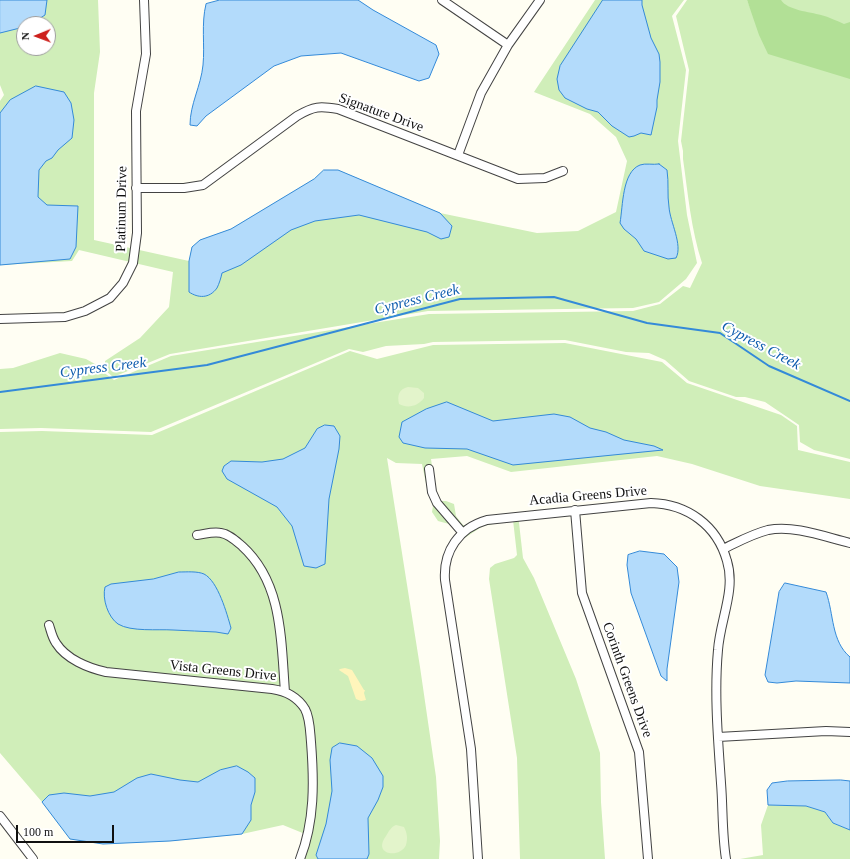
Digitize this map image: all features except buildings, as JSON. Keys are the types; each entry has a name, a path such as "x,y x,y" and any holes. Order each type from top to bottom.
{"street":[{"name":"Platinum Drive","path":"0,319 65,318 85,311 110,298 123,283 133,263 137,233 136,112 146,54 144,0"},
{"path":"442,0 508,45"},
{"path":"458,155 482,93 508,45 540,0"},
{"name":"Signature Drive","path":"136,188 184,188 203,185 297,116 311,108 322,106 338,109 518,179 545,178 563,171"},
{"path":"428,469 432,492 438,503 462,532"},
{"name":"Acadia Greens Drive","path":"478,859 471,749 444,573 449,551 462,532 486,520 641,503 662,503 670,505 684,510 701,520 714,533 723,549 727,561 730,581 718,650 717,693 718,736 726,859"},
{"name":"Corinth Greens Drive","path":"575,510 582,593 639,752 648,859"},
{"path":"723,549 761,532 781,529 797,530 850,543"},
{"path":"197,535 216,532 226,534 246,549 257,562 266,577 274,597 279,620 285,692"},
{"name":"Vista Greens Drive","path":"49,625 54,639 60,648 75,660 91,668 106,672 272,689 285,692 295,698 304,707 309,723 314,793 310,822 300,859"},
{"path":"718,736 826,731 850,732"},
{"path":"0,816 34,859"}],"green space":[{"path":"0,0 98,0 100,52 94,93 94,240 189,261 192,247 200,240 231,229 314,179 324,170 338,170 440,213 537,233 578,231 616,212 627,161 616,137 590,114 534,92 595,0 684,0 672,16 686,70 678,141 687,215 697,263 686,279 659,302 633,308 428,311 170,354 113,377 105,370 105,361 140,338 169,307 173,272 79,250 72,261 0,265 0,101 4,95 0,85"},
{"path":"687,0 747,0 751,10 751,0 850,0 850,459 814,450 800,442 799,425 765,402 745,397 736,397 689,381 665,360 649,353 626,352 565,340 433,342 424,344 386,346 363,352 349,349 151,432 41,428 0,429 0,369 13,368 60,353 86,359 102,368 103,372 114,380 171,356 429,314 633,311 660,304 683,286 690,288 702,263 692,224 681,141 689,70 676,16"},
{"path":"747,0 781,0 788,6 799,10 824,16 844,24 850,22 850,79 768,54 759,35"},
{"path":"565,343 662,362 687,383 781,415 797,426 798,450 850,462 850,499 760,486 692,464 657,456 511,472 467,456 431,459 435,488 439,501 446,501 454,504 456,516 463,525 467,525 484,516 518,514 523,558 534,578 576,679 600,753 601,802 605,859 520,859 517,758 489,579 490,568 495,564 514,558 517,555 513,520 483,526 463,539 449,524 438,521 432,512 433,506 428,493 422,464 396,463 387,458 436,777 440,841 439,859 305,859 310,836 283,825 242,834 170,841 103,844 70,839 42,802 0,753 0,432 42,431 152,435 350,351 377,359 433,345"},
{"path":"408,387 418,388 424,393 424,398 416,405 402,406 398,401 399,393"},
{"path":"768,805 806,806 825,812 833,823 850,830 850,859 740,859 763,855 761,825"},
{"path":"396,825 404,827 406,831 406,845 398,852 388,853 382,847 383,842 390,829"}],"sand":[{"path":"345,668 352,670 365,690 364,693 366,700 361,701 356,699 348,676 339,670"}],"water":[{"path":"0,0 47,0 45,15 16,16 16,29 0,33"},
{"path":"220,0 358,0 436,45 439,54 429,78 419,81 341,53 301,56 274,66 206,116 197,126 190,125 190,117 202,73 206,4"},
{"path":"603,0 642,0 651,38 659,54 660,62 660,82 657,107 651,135 641,133 629,137 612,126 598,112 587,109 565,98 559,90 557,79 560,66"},
{"path":"36,86 64,92 71,103 74,120 72,138 58,150 52,158 46,161 39,170 38,197 47,205 78,206 76,247 70,259 0,265 0,113 10,100"},
{"path":"659,164 667,170 669,207 678,247 676,258 668,259 644,251 636,239 624,229 620,223 624,190 630,175 634,169 640,165"},
{"path":"324,170 338,170 440,213 452,226 449,237 441,239 427,232 359,215 315,221 291,230 241,265 222,273 217,288 211,294 207,296 200,296 189,292 189,261 192,247 200,240 231,229 314,179"},
{"path":"447,402 493,421 554,414 570,417 590,428 606,432 624,440 654,446 663,450 513,465 467,449 425,448 403,443 399,437 402,422 426,409"},
{"path":"325,425 334,426 340,436 339,449 329,499 325,564 316,568 304,566 292,526 277,507 227,479 222,471 224,466 231,461 262,462 283,459 305,448 317,429"},
{"path":"640,551 664,554 677,567 679,582 667,669 667,681 661,676 631,593 627,565 628,555"},
{"path":"179,572 201,573 214,583 218,590 231,628 228,634 216,632 145,630 123,627 111,617 104,597 105,587 111,584 153,579"},
{"path":"785,583 826,592 836,635 844,651 850,657 850,683 796,681 777,683 768,682 765,675 779,592"},
{"path":"340,743 357,746 372,758 383,776 383,787 368,818 369,854 367,859 318,859 316,855 326,824 332,791 330,760 332,748"},
{"path":"237,766 255,778 255,792 251,805 251,820 242,834 170,841 103,844 70,839 42,802 49,795 64,793 90,796 114,792 137,778 151,774 198,782 220,770"},
{"path":"787,781 850,781 850,830 833,823 825,812 806,806 768,805 767,790 772,783"}],"waterway":[{"name":"Cypress Creek","path":"0,392 207,365 460,299 554,297 647,323 720,333 769,366 850,401"}]}
